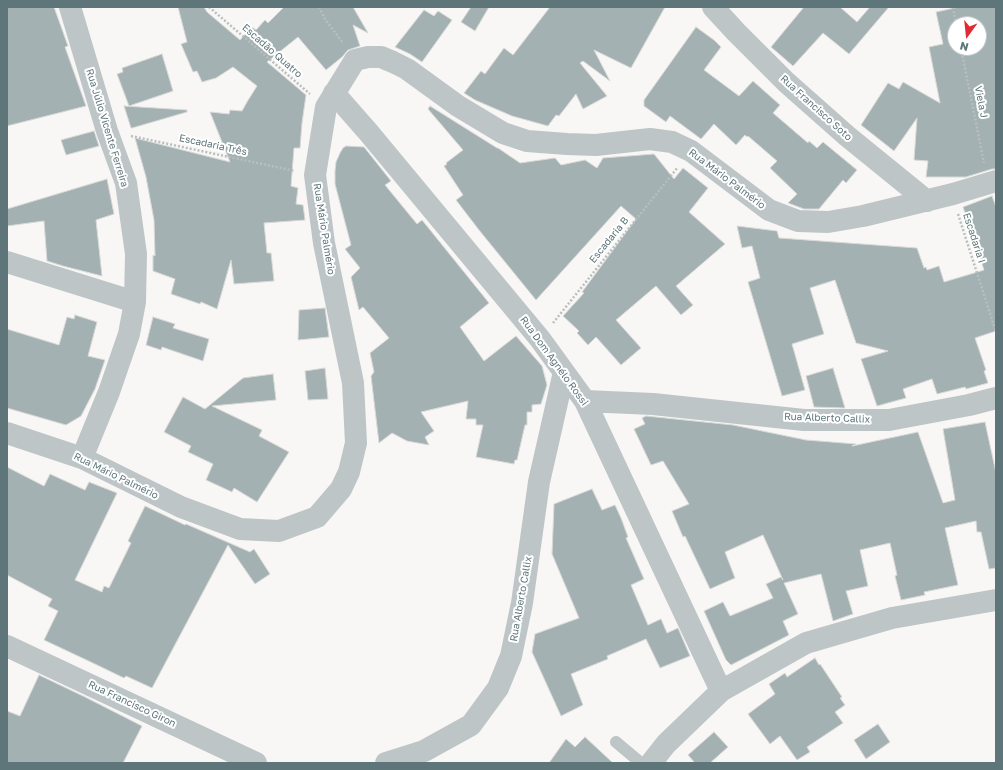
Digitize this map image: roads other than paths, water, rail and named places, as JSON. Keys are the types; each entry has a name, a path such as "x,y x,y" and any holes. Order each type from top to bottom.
{"street":[{"name":"Rua Júlio Vicente Ferreira","path":"70,7 107,131 126,183 136,254 135,302 128,334 110,392 82,458"},
{"name":"Rua Francisco Soto","path":"713,7 786,82 847,136 927,201"},
{"name":"Rua Mário Palmério","path":"7,433 82,458 181,508 240,529 279,531 317,517 341,489 349,472 356,443 353,383 324,243 315,175 330,100 354,60 368,57 381,57 393,62 407,69 458,106 503,133 527,141 567,144 596,144 650,139 672,142 691,151 769,210 798,221 828,222 863,216 927,201 992,182"},
{"name":"Rua Dom Agnélo Rossi","path":"330,100 369,133 540,339 585,401 721,691"},
{"path":"7,262 135,302"},
{"name":"Rua Alberto Callix","path":"386,763 424,751 471,725 498,688 511,656 522,603 539,482 564,372"},
{"name":"Rua Alberto Callix","path":"585,401 652,404 804,420 889,420 969,405 996,398"},
{"path":"651,763 666,744 721,691 806,644 892,618 996,600"},
{"name":"Rua Francisco Giron","path":"7,646 256,763"}],"lane":[{"path":"616,742 641,763"}]}
